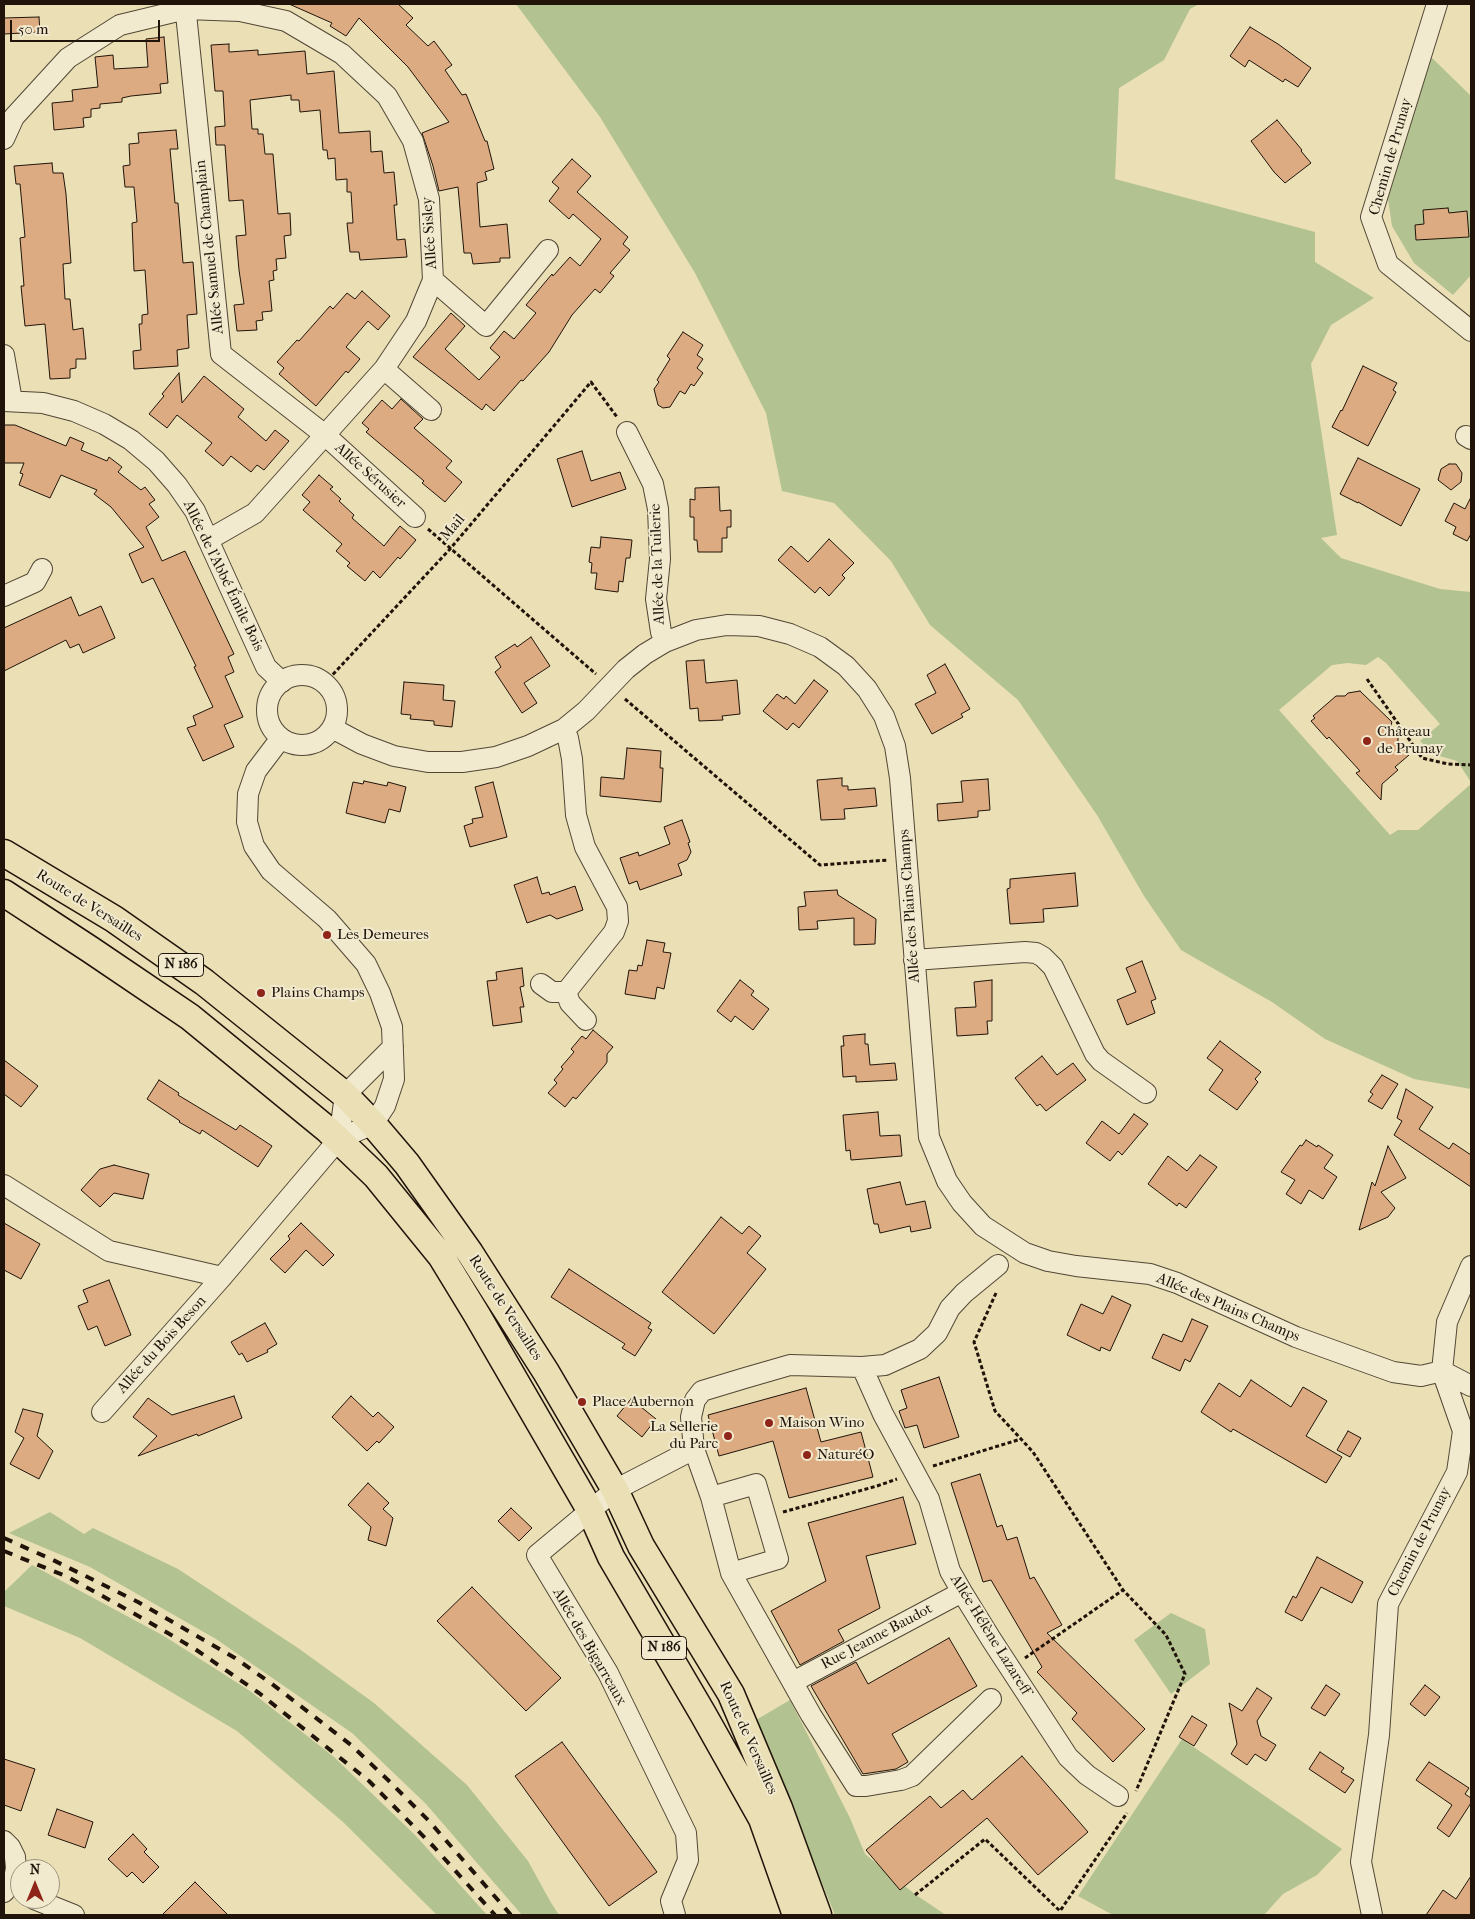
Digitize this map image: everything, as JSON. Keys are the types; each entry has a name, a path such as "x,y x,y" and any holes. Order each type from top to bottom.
{"main road":[{"name":"Route de Versailles","path":"4,853 114,919 204,982 344,1095 373,1124 407,1164 470,1253 546,1372 615,1490 641,1546 731,1694 779,1808 818,1915"},
{"name":"Route de Versailles","path":"4,893 190,1017 278,1090 335,1144 390,1192 441,1256 590,1510 611,1557 762,1819 796,1915"}],"street":[{"name":"Chemin de Prunay","path":"1437,4 1371,217 1388,264 1471,331"},
{"name":"Allée Sisley","path":"4,139 14,117 68,58 120,25 185,7 240,11 286,21 342,54 387,96 413,141 430,199 433,280 416,322 384,369 255,513 208,540"},
{"name":"Allée Samuel de Champlain","path":"185,7 221,354 324,435"},
{"path":"433,280 486,326 548,250"},
{"path":"4,355 8,401"},
{"path":"384,369 430,410"},
{"name":"Allée de l'Abbé Émile Bois","path":"8,401 44,403 74,411 104,424 131,440 156,460 177,484 194,511 266,667 282,682"},
{"name":"Allée de la Tuilerie","path":"627,432 653,484 658,509 660,559 656,599 661,632 665,642"},
{"name":"Allée Sérusier","path":"324,435 415,517"},
{"path":"4,596 35,582 42,568"},
{"name":"Allée des Plains Champs","path":"332,728 362,744 394,756 428,762 453,762 496,757 528,746 564,729 586,711 626,669 645,654 665,642 696,630 727,625 759,626 790,634 820,647 846,666 867,689 884,716 895,746 900,778 929,1137 947,1181 962,1203 984,1226 1025,1253 1048,1261 1076,1266 1150,1274 1177,1283 1296,1337 1393,1372 1421,1376 1442,1371"},
{"path":"308,676 324,684 330,690 336,705 335,721 326,736 308,745 289,743 280,738 271,725 267,710 269,699 274,689 290,678 308,676"},
{"path":"564,729 568,738 572,759 576,815 585,847 618,907 618,921 614,932 566,992"},
{"path":"280,738 256,771 248,794 247,822 254,846 271,871 327,919 366,964 380,993 392,1027 394,1079 385,1106 373,1124 335,1144"},
{"path":"914,960 1025,952 1036,953 1044,957 1053,967 1095,1054 1101,1061 1146,1093"},
{"path":"541,984 552,992 566,992"},
{"path":"566,992 570,1003 586,1020"},
{"path":"335,1144 344,1095 393,1047"},
{"name":"Allée du Bois Beson","path":"102,1412 222,1277 335,1144"},
{"name":"Allée du Bois Beson","path":"4,1185 108,1251 222,1277"},
{"name":"Chemin de Prunay","path":"1372,1915 1361,1862 1379,1735 1388,1604 1457,1472 1463,1431 1442,1371 1447,1322 1471,1266"},
{"path":"991,1699 912,1776 901,1780 861,1787 856,1786 792,1682 731,1573 711,1497 694,1449 690,1417 695,1400 702,1391 790,1365 862,1367 885,1365 920,1349 937,1333 950,1308 964,1293 993,1269"},
{"name":"Allée Hélène Lazareff","path":"862,1367 883,1414 929,1499 950,1571 962,1592 1068,1758 1087,1775 1127,1799"},
{"path":"1442,1371 1471,1386"},
{"name":"Allée des Bigarreaux","path":"675,1915 671,1900 688,1860 686,1832 608,1673 537,1555 615,1490 694,1449"},
{"path":"711,1497 756,1484 778,1559 731,1573"},
{"name":"Rue Jeanne Baudot","path":"792,1682 962,1592"},
{"path":"4,1841 10,1847 15,1859"},
{"path":"59,1909 74,1915"}],"path":[{"name":"Mail","path":"324,684 450,549 591,382 627,432"},
{"path":"415,517 610,687 820,865 906,858"},
{"path":"1367,679 1422,758 1448,764 1471,765"},
{"path":"915,1895 985,1839 1060,1911 1127,1814 1127,1799 1185,1674 1166,1635 1123,1590 1033,1452 995,1411 974,1342 1001,1282 993,1269"},
{"path":"914,1472 1021,1439"},
{"path":"765,1517 877,1486"},
{"path":"1010,1668 1123,1590"}],"green space":[{"path":"516,4 1199,4 1190,9 1164,60 1119,88 1115,179 1315,232 1315,262 1374,298 1331,325 1311,364 1337,535 1321,538 1341,558 1440,589 1471,592 1471,782 1457,761 1433,754 1420,741 1440,724 1386,663 1378,657 1366,665 1348,663 1332,665 1279,710 1390,835 1398,830 1418,830 1471,784 1471,1089 1414,1079 1325,1039 1272,1002 1181,950 1144,896 1097,815 1018,700 930,625 891,561 834,503 782,491 766,413 695,273 600,117"},
{"path":"1430,56 1471,96 1471,275 1453,295 1414,263 1392,226 1388,199"},
{"path":"50,1512 84,1534 93,1528 178,1569 298,1648 374,1703 467,1785 528,1861 559,1915 522,1915 426,1804 352,1733 216,1639 90,1567 9,1533"},
{"path":"32,1565 164,1636 250,1691 334,1757 416,1836 487,1915 437,1915 343,1822 237,1731 80,1638 4,1606 4,1592"},
{"path":"1171,1613 1205,1629 1210,1664 1171,1694 1134,1640"},
{"path":"790,1700 850,1818 865,1854 916,1895 946,1915 835,1915 790,1805 744,1727"},
{"path":"1182,1739 1342,1849 1317,1875 1283,1894 1264,1915 1113,1915 1078,1896"}],"building":[{"path":"289,4 398,4 413,18 406,25 428,46 434,41 452,65 445,70 462,95 466,94 485,141 487,141 494,169 485,172 487,180 477,183 480,227 507,224 510,258 500,258 500,262 473,264 471,253 464,253 458,187 439,191 422,133 449,122 408,67 359,18 346,36 330,26 332,23"},
{"path":"39,17 40,32 4,34 4,18"},
{"path":"1250,27 1278,44 1311,68 1298,87 1285,79 1283,82 1249,60 1245,67 1230,56"},
{"path":"164,37 168,83 160,84 161,93 131,96 122,98 122,102 100,104 100,108 91,109 91,117 83,118 84,127 54,130 52,103 73,101 72,90 98,87 95,57 113,55 114,69 148,67 146,39"},
{"path":"229,44 229,52 258,50 258,55 305,51 307,74 334,71 339,133 370,131 371,152 382,151 384,173 394,172 397,205 394,205 397,240 405,239 407,257 360,260 359,252 350,252 347,223 353,223 351,192 347,192 347,179 336,180 335,158 328,159 327,150 323,150 320,110 300,112 299,100 291,100 291,95 250,100 252,129 258,129 258,134 263,134 265,154 273,154 278,214 290,213 291,235 284,236 286,258 276,259 277,270 273,271 274,280 269,281 272,311 262,312 263,320 256,321 257,330 237,331 234,305 244,304 236,236 246,235 243,200 229,201 225,145 216,145 215,127 225,126 223,91 215,91 211,45"},
{"path":"1277,120 1311,163 1285,183 1274,172 1251,141"},
{"path":"176,130 178,149 170,149 175,203 178,203 183,263 193,262 197,314 187,315 189,348 177,350 178,366 134,369 133,351 141,350 139,324 142,324 142,315 148,314 145,270 134,271 132,223 137,222 134,187 125,187 123,166 130,165 129,144 139,143 138,133"},
{"path":"572,159 591,176 577,192 628,237 623,244 630,250 610,273 614,276 600,293 595,289 572,315 549,352 523,381 521,380 494,411 486,404 482,410 413,357 451,313 465,326 445,349 479,380 500,357 490,348 504,331 514,339 536,313 526,305 552,274 553,276 570,257 580,266 601,239 573,214 569,219 549,201 559,188 552,182"},
{"path":"52,163 53,173 63,173 66,194 71,263 63,264 65,299 70,299 73,330 83,328 86,359 76,359 76,368 70,369 70,378 50,379 45,324 25,326 21,286 24,286 20,238 25,237 20,184 16,184 14,166"},
{"path":"1448,208 1449,213 1467,211 1469,237 1416,240 1415,225 1424,224 1423,210"},
{"path":"362,291 390,316 378,330 368,321 346,347 360,359 348,373 346,371 316,406 279,374 284,368 277,362 297,340 299,341 330,306 333,309 347,293 355,299"},
{"path":"683,332 703,345 697,355 703,359 697,368 703,373 694,386 691,384 685,394 680,391 670,407 663,408 658,405 654,389 659,382 657,380 670,359 667,356"},
{"path":"1363,366 1397,383 1393,390 1396,392 1368,446 1332,427 1342,411"},
{"path":"179,373 182,403 204,376 244,409 238,417 266,441 275,430 289,441 264,470 257,465 251,472 231,456 223,466 205,451 212,443 177,415 167,428 149,414"},
{"path":"401,399 423,419 414,428 452,461 446,468 462,482 445,502 422,483 424,481 366,432 369,429 362,423 382,400 392,409"},
{"path":"4,425 15,425 66,446 70,437 84,443 81,450 107,461 109,457 122,467 118,472 141,490 145,487 155,500 149,504 159,517 146,527 162,561 185,551 234,654 228,657 234,672 225,676 243,717 224,725 234,747 203,761 187,728 196,725 193,716 213,707 194,667 196,666 153,578 142,583 129,554 144,547 111,507 94,494 97,490 61,475 50,498 19,485 23,474 20,473 24,463 4,463"},
{"path":"582,451 591,481 620,472 626,489 572,507 557,459"},
{"path":"1358,458 1420,489 1401,526 1340,494"},
{"path":"1449,464 1456,464 1462,473 1461,482 1451,490 1438,480 1441,469"},
{"path":"319,475 333,487 330,489 341,499 339,501 354,515 352,518 384,546 400,526 416,540 380,578 373,571 365,581 347,566 350,563 336,551 342,544 303,510 310,502 302,495"},
{"path":"719,487 720,511 731,510 731,527 727,527 727,538 722,538 722,552 698,552 697,540 694,540 694,517 690,517 690,499 695,500 695,488"},
{"path":"1471,497 1471,534 1467,541 1453,534 1456,527 1445,521 1454,503 1465,509"},
{"path":"601,537 632,540 630,558 626,558 623,582 619,581 618,592 595,589 597,573 591,573 592,563 589,562 591,547 600,548"},
{"path":"829,539 854,563 842,575 845,578 829,596 820,587 815,593 778,560 791,546 808,562"},
{"path":"71,597 79,616 101,606 115,638 83,653 79,644 70,648 66,640 4,671 4,628"},
{"path":"531,637 550,666 524,683 537,703 522,713 495,672 501,667 495,657 515,644 517,647"},
{"path":"704,660 706,683 737,680 740,714 722,716 723,720 699,721 698,708 690,709 686,661"},
{"path":"945,664 970,709 961,714 963,717 932,734 915,704 936,693 927,675"},
{"path":"814,680 828,691 799,728 793,723 787,730 763,711 777,694 784,699 786,696 795,704"},
{"path":"404,682 444,685 443,700 455,701 452,727 434,725 434,721 410,719 411,715 401,714"},
{"name":"Château de Prunay","path":"1360,691 1392,722 1390,728 1398,736 1398,744 1409,755 1395,767 1398,770 1382,784 1381,800 1356,773 1360,771 1329,737 1327,739 1311,721 1315,718 1313,716 1336,696 1345,696 1348,693"},
{"path":"627,748 661,751 660,768 663,768 661,802 600,796 601,777 624,779"},
{"path":"842,778 842,786 848,786 848,790 875,788 877,806 844,809 845,819 821,820 817,780"},
{"path":"988,779 990,810 978,811 978,817 938,821 937,804 963,802 961,781"},
{"path":"364,781 387,786 388,782 406,787 400,812 389,809 385,823 346,813 353,782 363,784"},
{"path":"493,782 507,837 470,847 464,826 473,823 472,819 483,817 475,787"},
{"path":"682,820 690,842 688,843 691,852 687,860 678,864 682,875 640,890 637,881 629,884 620,858 638,852 639,856 670,844 664,827"},
{"path":"1075,873 1078,906 1043,909 1044,922 1010,924 1007,889 1010,888 1010,879"},
{"path":"537,877 542,894 549,892 550,895 575,886 583,910 557,919 550,915 527,923 514,885"},
{"path":"837,890 838,895 876,919 875,944 854,945 854,918 817,921 818,929 799,930 798,907 806,906 804,892"},
{"path":"647,940 665,943 663,952 671,953 664,989 657,987 655,999 625,994 629,970 637,971 638,965 642,966"},
{"path":"1142,961 1156,999 1151,1001 1155,1013 1127,1025 1117,1000 1136,992 1126,968"},
{"path":"522,968 524,986 520,987 524,1007 520,1007 522,1022 493,1026 487,981 497,980 496,972"},
{"path":"740,980 754,991 751,995 769,1009 753,1030 735,1016 731,1022 717,1011"},
{"path":"992,980 992,1021 987,1021 988,1034 957,1036 955,1008 976,1007 974,982"},
{"path":"593,1030 613,1047 607,1054 605,1065 576,1099 573,1097 565,1107 548,1093 557,1083 554,1080 563,1069 561,1067 574,1052 571,1049 582,1036 586,1039"},
{"path":"865,1034 865,1044 868,1044 870,1065 895,1063 897,1080 856,1082 856,1076 843,1077 841,1046 844,1046 843,1036"},
{"path":"1220,1041 1261,1072 1255,1079 1258,1082 1237,1110 1209,1090 1223,1070 1207,1058"},
{"path":"1042,1056 1057,1075 1073,1063 1086,1080 1046,1111 1040,1104 1037,1106 1015,1078"},
{"path":"4,1060 38,1086 21,1107 4,1094"},
{"path":"1382,1075 1398,1084 1382,1109 1368,1101 1373,1094 1370,1092"},
{"path":"159,1080 179,1093 178,1095 236,1130 240,1125 272,1146 258,1167 202,1130 200,1134 179,1122 147,1099"},
{"path":"1406,1089 1433,1107 1419,1129 1449,1149 1453,1143 1471,1155 1471,1187 1394,1135 1402,1121 1397,1118"},
{"path":"878,1112 880,1136 900,1135 902,1156 851,1160 850,1150 846,1151 843,1115"},
{"path":"1134,1114 1148,1124 1122,1155 1118,1151 1110,1161 1086,1143 1102,1121 1119,1134"},
{"path":"1306,1140 1333,1155 1324,1168 1337,1177 1323,1199 1309,1190 1301,1204 1286,1194 1295,1180 1281,1172 1300,1145 1302,1146"},
{"path":"1388,1146 1406,1178 1381,1192 1395,1208 1388,1217 1359,1230 1372,1182 1375,1186"},
{"path":"1200,1155 1217,1167 1186,1208 1179,1203 1177,1206 1148,1184 1168,1156 1187,1171"},
{"path":"114,1165 149,1174 143,1199 114,1193 100,1207 81,1190 100,1169"},
{"path":"900,1182 906,1205 925,1201 931,1228 911,1232 910,1226 880,1233 878,1224 874,1224 867,1189"},
{"path":"721,1217 742,1234 749,1226 761,1236 747,1253 766,1269 714,1334 662,1292"},
{"path":"4,1223 40,1244 21,1279 4,1270"},
{"path":"301,1223 334,1255 323,1266 306,1250 285,1273 270,1259 290,1239 288,1236"},
{"path":"569,1269 651,1323 648,1328 652,1330 635,1356 622,1348 625,1344 551,1297"},
{"path":"109,1280 131,1335 105,1346 97,1326 88,1330 78,1306 88,1302 83,1290"},
{"path":"1112,1296 1131,1305 1110,1351 1101,1347 1100,1351 1067,1335 1081,1304 1103,1314"},
{"path":"1192,1319 1208,1326 1190,1362 1185,1359 1180,1371 1152,1358 1163,1334 1182,1342"},
{"path":"265,1323 277,1344 267,1350 268,1352 247,1362 242,1353 239,1355 231,1342"},
{"path":"939,1377 959,1437 924,1448 917,1425 905,1428 899,1411 907,1408 901,1390"},
{"path":"1251,1380 1291,1407 1303,1387 1327,1401 1306,1436 1342,1457 1326,1483 1233,1429 1231,1432 1201,1412 1219,1383 1240,1397"},
{"path":"806,1388 821,1442 861,1432 873,1477 789,1498 773,1441 719,1456 708,1415"},
{"path":"234,1396 242,1418 198,1436 197,1434 138,1456 157,1436 133,1417 148,1398 172,1415"},
{"path":"351,1396 373,1417 378,1412 394,1427 379,1443 377,1441 367,1451 332,1417"},
{"path":"631,1399 656,1419 642,1437 617,1416"},
{"path":"23,1409 43,1414 37,1436 53,1451 39,1479 10,1464 24,1438 15,1432"},
{"path":"1348,1431 1361,1438 1350,1457 1337,1450"},
{"path":"980,1474 997,1527 1002,1525 1007,1540 1017,1537 1030,1579 1034,1577 1062,1625 1047,1633 1145,1729 1113,1762 1072,1719 1077,1713 1037,1672 1042,1667 991,1580 983,1582 951,1483"},
{"path":"368,1483 389,1503 383,1509 393,1518 386,1546 368,1540 371,1527 348,1505"},
{"path":"903,1497 916,1544 866,1556 880,1608 838,1630 844,1641 800,1665 771,1611 826,1581 808,1523"},
{"path":"511,1508 532,1528 519,1541 498,1521"},
{"path":"1317,1557 1363,1582 1352,1603 1321,1587 1302,1621 1285,1612 1293,1596 1296,1598"},
{"path":"472,1587 561,1678 526,1711 437,1621"},
{"path":"949,1638 977,1686 892,1734 908,1762 896,1769 863,1774 811,1686 856,1662 868,1684"},
{"path":"1326,1685 1340,1694 1325,1716 1311,1708"},
{"path":"1425,1685 1440,1697 1425,1716 1410,1704"},
{"path":"1257,1688 1272,1698 1257,1721 1261,1736 1276,1745 1266,1761 1255,1754 1247,1765 1231,1754 1237,1744 1229,1703 1242,1711"},
{"path":"1192,1716 1207,1725 1194,1746 1179,1737"},
{"path":"562,1742 657,1872 609,1906 515,1776"},
{"path":"1320,1752 1344,1768 1341,1772 1354,1780 1345,1793 1309,1769"},
{"path":"1022,1756 1088,1832 1038,1875 987,1818 900,1890 866,1850 930,1796 941,1808 963,1790 972,1800"},
{"path":"4,1759 35,1769 21,1811 4,1805"},
{"path":"1429,1762 1469,1788 1465,1794 1471,1798 1471,1803 1449,1837 1437,1828 1452,1805 1416,1780"},
{"path":"57,1809 93,1822 85,1848 48,1835"},
{"path":"133,1834 147,1849 144,1852 159,1867 143,1883 132,1872 127,1877 108,1859"},
{"path":"1471,1876 1471,1915 1426,1915 1443,1890 1456,1899"},
{"path":"195,1882 228,1915 162,1915"}],"railway":[{"path":"4,1538 138,1602 235,1658 272,1684 351,1745 388,1780 429,1821 511,1915"},
{"path":"4,1551 68,1577 142,1618 195,1649 259,1693 369,1781 434,1847 495,1915"}],"place":[{"name":"Château de Prunay","path":"1367,741"},
{"name":"Les Demeures","path":"327,935"},
{"name":"Plains Champs","path":"261,993"},
{"name":"Place Aubernon","path":"582,1402"},
{"name":"Maison Wino","path":"769,1423"},
{"name":"La Sellerie du Parc","path":"728,1436"},
{"name":"NaturéO","path":"807,1455"}]}
